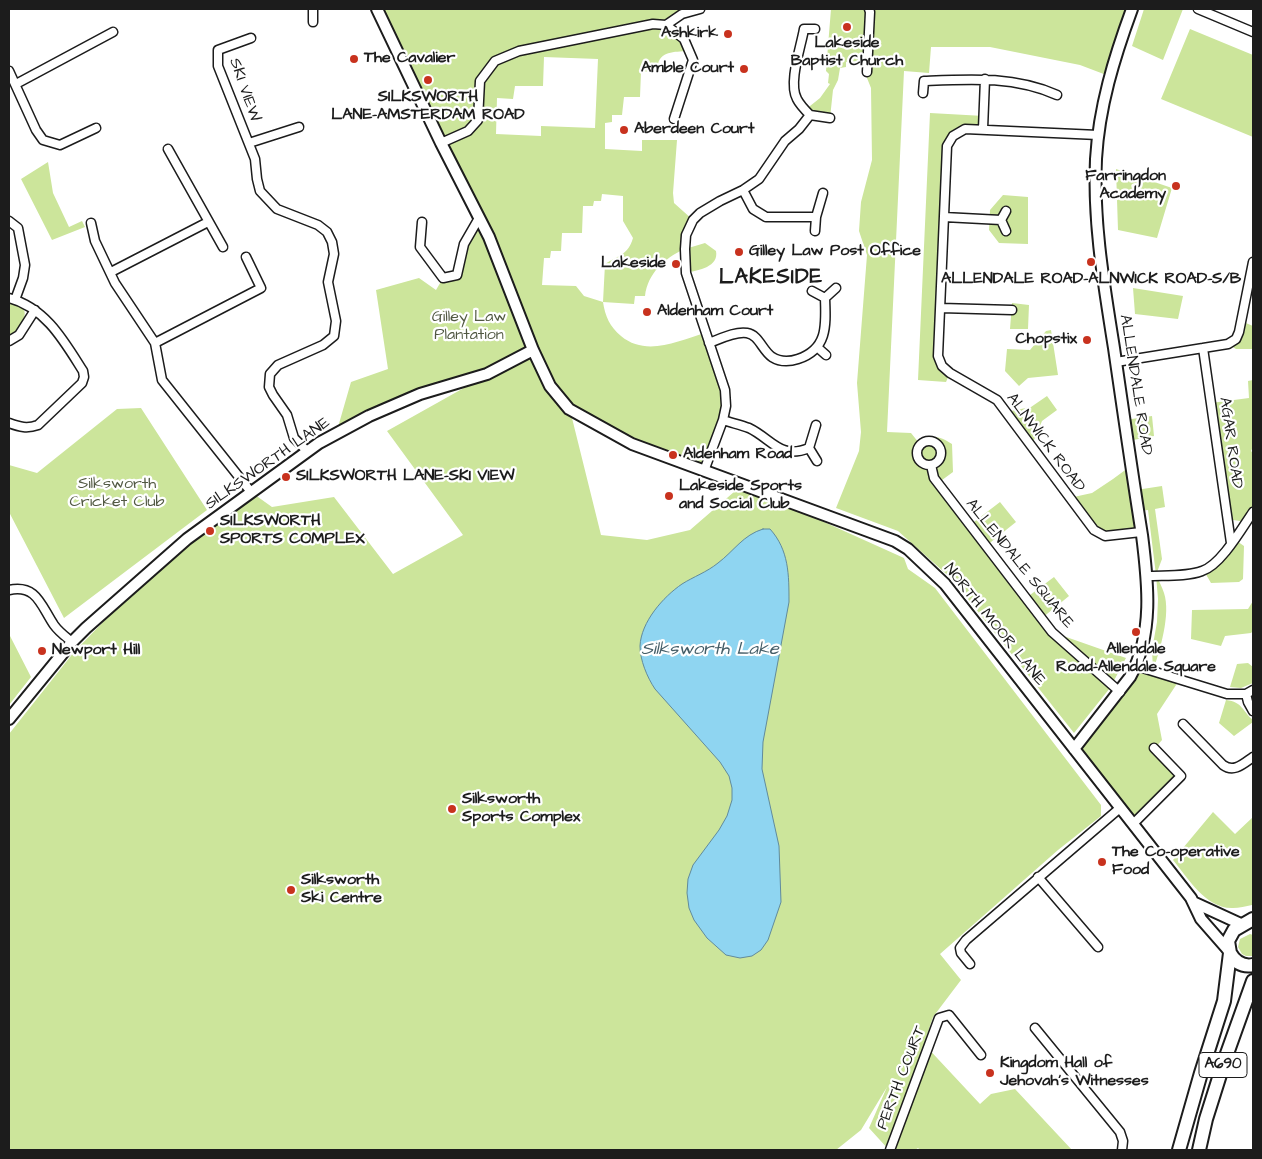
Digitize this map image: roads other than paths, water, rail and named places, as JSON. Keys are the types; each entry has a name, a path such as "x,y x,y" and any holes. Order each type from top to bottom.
{"highway":[{"path":"1249,924 1234,930 1228,941 1229,952 1238,963 1253,965"},
{"name":"A690","path":"1179,1150 1198,1082 1222,1009 1228,979 1229,952"},
{"name":"A690","path":"1199,1150 1206,1119 1229,1045 1253,981"}],"street":[{"path":"313,9 313,22"},
{"path":"377,9 441,144 489,237 533,350"},
{"path":"666,25 682,14 700,9"},
{"path":"867,72 869,9"},
{"name":"ALLENDALE ROAD","path":"1074,749 1120,692 1136,666 1147,621 1147,576 1142,532 1101,261 1097,213 1096,160 1098,135 1109,76 1132,9"},
{"path":"1198,9 1253,32"},
{"path":"797,22 804,29 816,29"},
{"path":"441,144 468,131 478,120 480,81 494,61 519,51 653,24 666,25 684,39 693,60 674,119"},
{"path":"804,29 794,80 794,90 797,100 810,114 830,118"},
{"path":"16,84 113,32"},
{"name":"SKI VIEW","path":"251,38 218,50 218,66 255,160 260,191 277,209 318,225 327,232 332,242 334,254 328,282 336,321 334,336 323,345 278,365 270,374 269,387 287,415 294,438 307,451"},
{"path":"9,71 36,130 43,140 60,145 96,128"},
{"path":"923,93 924,81 986,79 1038,87 1057,95"},
{"path":"984,129 986,79"},
{"path":"704,471 723,420 726,406 725,390 686,273 686,235 693,220 700,213 720,200 743,190 758,179 785,141 799,129 810,114"},
{"name":"SKI VIEW","path":"249,143 299,127"},
{"name":"ALNWICK ROAD","path":"1098,135 965,129 953,136 947,146 938,356 942,366 950,373 997,400 1094,530 1105,536 1142,532"},
{"path":"168,149 223,247"},
{"path":"743,190 753,209 766,217 816,217"},
{"path":"815,231 816,217 823,193"},
{"path":"1001,220 1006,211"},
{"path":"944,217 1001,220"},
{"path":"422,222 420,247 443,278 457,275 464,244 479,218"},
{"path":"1001,220 1006,231"},
{"path":"9,221 18,228 25,265 24,278 12,299 35,310 53,326 84,371 82,383 38,425 31,428 23,428 9,423"},
{"path":"111,272 208,222"},
{"path":"91,223 95,241 115,283 155,343 162,380 251,492"},
{"path":"155,343 261,288 246,257"},
{"path":"1116,362 1228,344 1236,339 1253,262"},
{"path":"709,343 740,333 747,333 756,338 770,356 783,362 799,359 808,355 821,342 826,328 825,298 836,288"},
{"path":"812,291 825,298"},
{"path":"941,308 1012,310"},
{"path":"9,341 19,335 35,310"},
{"path":"817,347 826,355"},
{"name":"AGAR ROAD","path":"1203,348 1231,543"},
{"name":"SILKSWORTH LANE","path":"9,719 72,642 170,553 307,451 369,416 420,394 486,374 533,350"},
{"name":"NORTH MOOR LANE","path":"533,350 550,386 570,409 632,444 896,541 908,549 945,584 1193,902 1201,919 1229,952"},
{"path":"723,420 749,428 784,450 801,451 809,448"},
{"path":"816,425 809,448 817,461"},
{"name":"ALLENDALE SQUARE","path":"931,465 934,478 1052,632 1120,692"},
{"path":"1147,576 1204,571 1217,561 1253,512"},
{"path":"9,590 25,589 32,592 56,628 72,642"},
{"path":"1136,666 1227,694 1250,692 1248,702 1253,711"},
{"path":"1183,724 1228,769 1239,767 1253,757"},
{"path":"1132,824 1181,776 1154,748"},
{"path":"970,964 960,953 960,948 966,940 1120,808"},
{"path":"1038,877 1098,947"},
{"name":"NORTH MOOR LANE","path":"1193,902 1249,924"},
{"name":"PERTH COURT","path":"890,1150 939,1018 949,1014 981,1055"},
{"path":"1035,1028 1120,1132 1123,1141 1122,1150"}],"water":[{"name":"Silksworth Lake","path":"763,529 770,529 781,545 787,563 789,582 789,602 763,742 762,769 779,846 781,902 768,940 761,950 752,956 740,958 726,955 707,938 694,920 689,908 687,893 688,879 693,865 727,816 732,800 729,776 720,762 655,689 644,668 640,646 644,628 649,619 675,589 714,566 744,539"}],"place":[{"name":"Lakeside Baptist Church","path":"847,27"},
{"name":"Ashkirk","path":"728,34"},
{"name":"The Cavalier","path":"354,59"},
{"name":"Amble Court","path":"744,69"},
{"name":"SILKSWORTH LANE-AMSTERDAM ROAD","path":"428,80"},
{"name":"Aberdeen Court","path":"624,130"},
{"name":"Farringdon Academy","path":"1176,186"},
{"name":"Gilley Law Post Office","path":"739,252"},
{"name":"ALLENDALE ROAD-ALNWICK ROAD-S/B","path":"1091,262"},
{"name":"Lakeside","path":"676,264"},
{"name":"Aldenham Court","path":"647,312"},
{"name":"Chopstix","path":"1087,340"},
{"name":"Aldenham Road","path":"673,455"},
{"name":"SILKSWORTH LANE-SKI VIEW","path":"286,477"},
{"name":"Lakeside Sports and Social Club","path":"669,496"},
{"name":"SILKSWORTH SPORTS COMPLEX","path":"210,531"},
{"name":"Allendale Road-Allendale Square","path":"1136,632"},
{"name":"Newport Hill","path":"42,651"},
{"name":"Silksworth Sports Complex","path":"452,809"},
{"name":"The Co-operative Food","path":"1102,862"},
{"name":"Silksworth Ski Centre","path":"291,890"},
{"name":"Kingdom Hall of Jehovah's Witnesses","path":"990,1073"}],"district":[{"name":"LAKESIDE","path":"771,279"}],"park label":[{"name":"Gilley Law Plantation","path":"469,327"},
{"name":"Silksworth Cricket Club","path":"117,494"}]}
